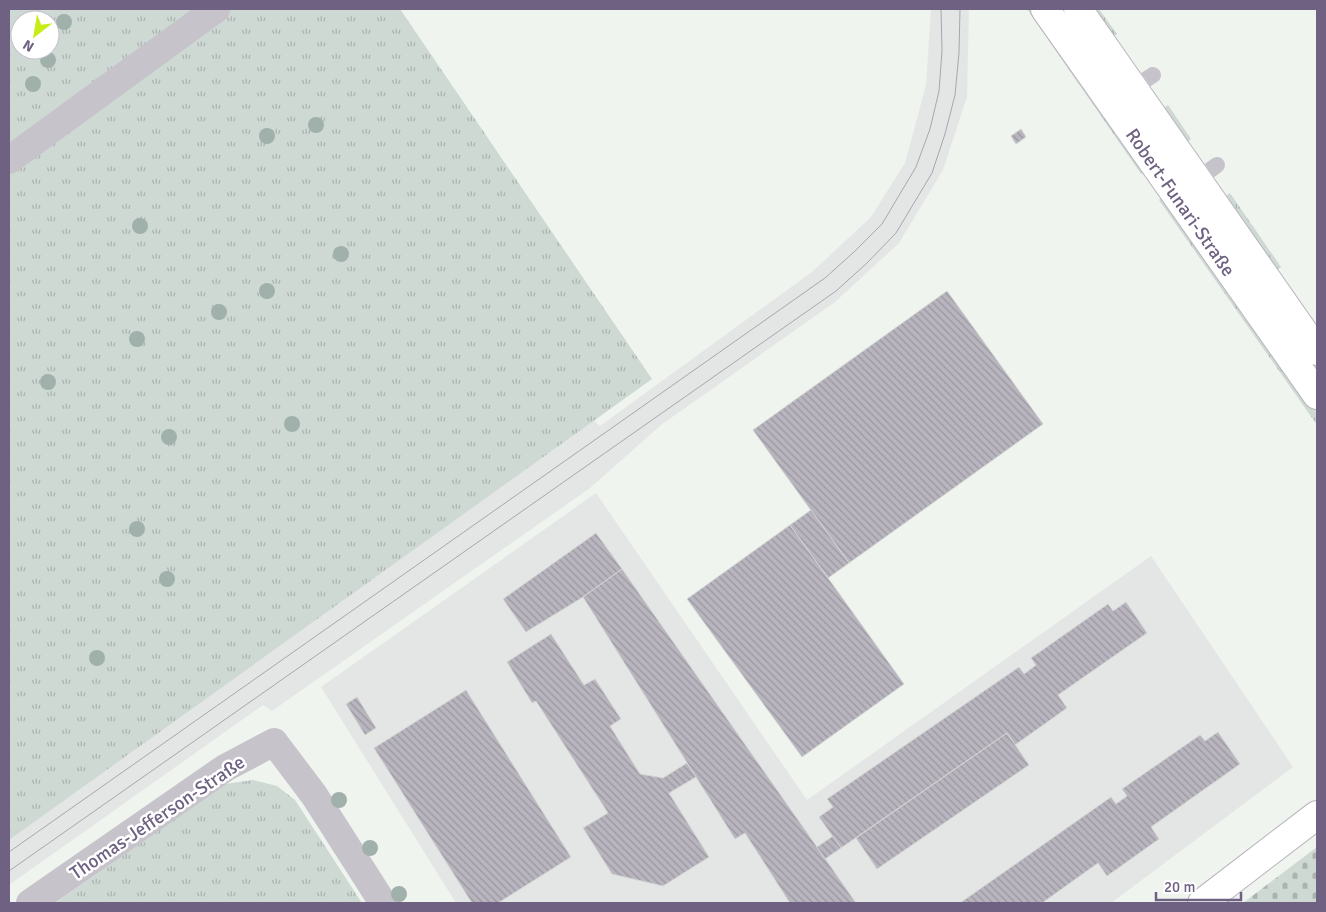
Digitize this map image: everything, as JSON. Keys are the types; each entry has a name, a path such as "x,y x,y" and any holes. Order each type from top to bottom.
{"street":[{"path":"9,160 216,9"},
{"name":"Robert-Funari-Straße","path":"1045,9 1316,390"},
{"name":"Robert-Funari-Straße","path":"1078,9 1144,82 1208,172 1317,350"},
{"name":"Thomas-Jefferson-Straße","path":"30,903 225,768 274,742 314,795 383,903"},
{"path":"1202,903 1317,815"}],"lane":[{"path":"1104,92 1144,82"},
{"path":"1167,183 1208,172"}],"shaded area":[{"path":"931,9 969,9 967,97 943,170 899,243 835,302 661,425 590,488 272,711 263,705 9,885 9,835 590,417 600,426 812,272 871,217 905,163 926,85"},
{"path":"596,493 807,800 1151,556 1293,767 1111,903 456,903 321,687"}],"green space":[{"path":"9,9 400,9 652,379 9,840"},
{"path":"1027,9 1039,9 1149,169 1141,174"},
{"path":"1087,9 1099,9 1117,34 1109,40"},
{"path":"1168,105 1191,139 1183,145 1160,111"},
{"path":"1230,193 1281,267 1272,273 1222,199"},
{"path":"1167,194 1317,409 1317,425 1159,200"},
{"path":"253,780 277,786 295,800 362,903 55,903 225,784"},
{"path":"1317,847 1317,903 1243,903"}],"building":[{"path":"1021,129 1026,137 1016,144 1011,136"},
{"path":"947,291 1043,424 849,563 753,430"},
{"path":"811,510 849,563 828,578 790,525"},
{"path":"790,525 904,684 802,757 687,599"},
{"path":"596,533 622,569 583,597 526,632 503,599"},
{"path":"622,569 856,903 790,903 745,833 735,839 583,597"},
{"path":"1126,602 1147,633 1058,695 1067,708 1015,745 1007,733 841,848 819,817 833,807 827,799 1019,667 1024,674 1036,665 1031,658 1108,604 1113,611"},
{"path":"551,634 584,685 595,679 621,719 610,726 640,774 663,778 687,763 696,777 669,793 709,857 663,886 612,874 583,828 608,813 536,701 532,703 507,662"},
{"path":"466,690 571,857 498,903 472,903 374,748"},
{"path":"357,697 376,728 365,735 346,704"},
{"path":"1218,732 1240,764 1151,827 1159,839 1107,876 1098,863 1042,903 960,903 1111,797 1116,804 1127,796 1122,789 1200,735 1205,741"},
{"path":"1007,733 1029,765 877,869 856,838"},
{"path":"833,836 841,848 825,859 817,847"}],"tram line":[{"path":"9,852 825,278 854,252 882,224 916,167 930,129 939,91 942,51 941,9"},
{"path":"9,871 836,291 867,263 896,233 932,173 955,95 959,53 960,9"}]}
